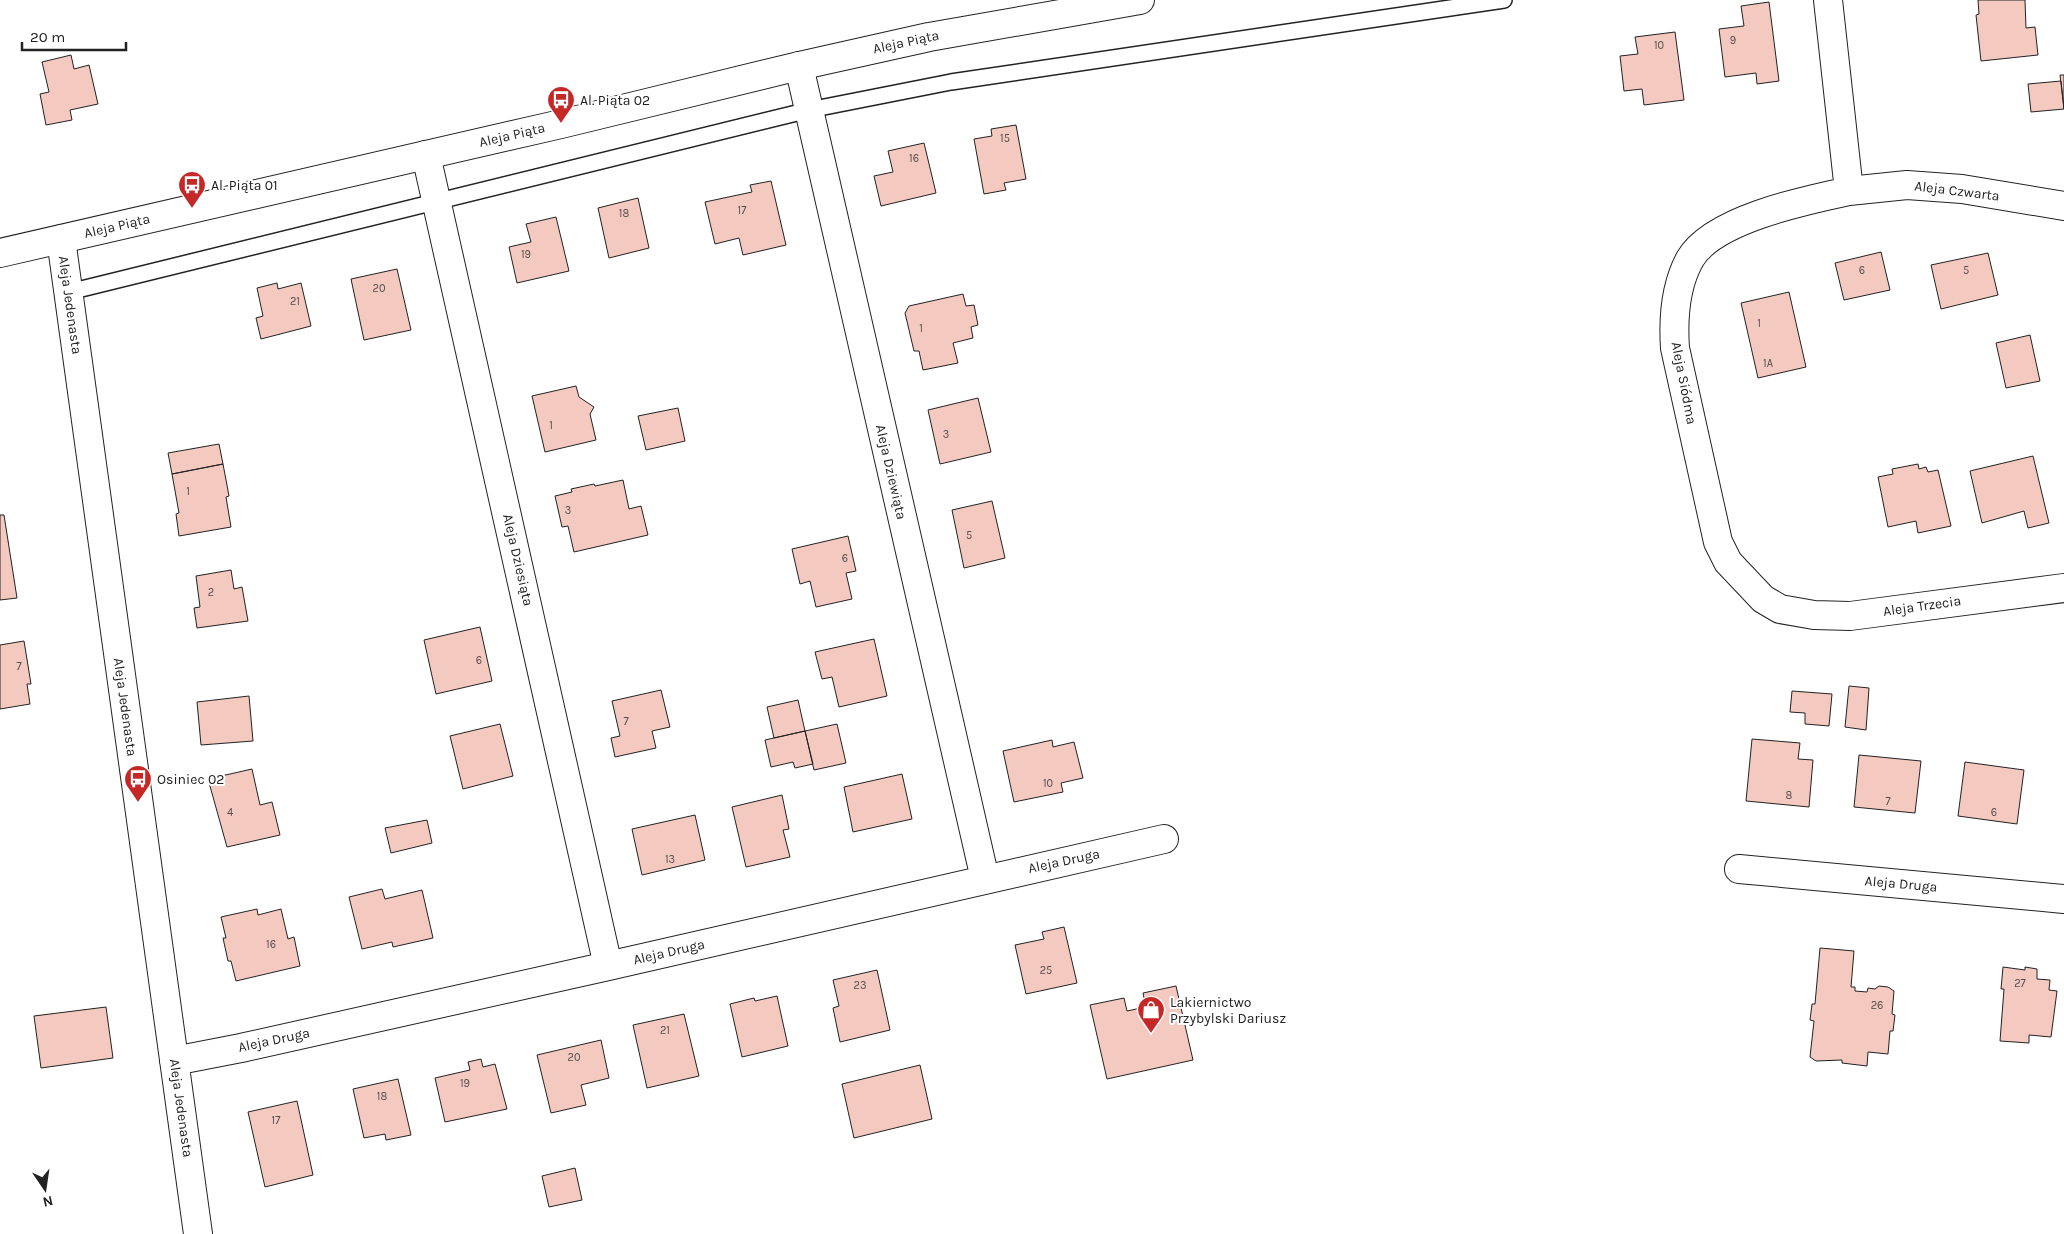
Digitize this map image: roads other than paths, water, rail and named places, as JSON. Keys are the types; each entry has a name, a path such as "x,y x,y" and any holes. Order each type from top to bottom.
{"street":[{"name":"Aleja Piąta","path":"0,253 929,37 1103,3 1140,0"},
{"path":"1828,0 1849,191"},
{"name":"Aleja Dziewiąta","path":"799,66 986,878"},
{"name":"Aleja Dziesiąta","path":"426,155 608,966"},
{"name":"Aleja Czwarta","path":"1849,191 1906,185 1962,189 2064,206"},
{"name":"Aleja Siódma","path":"1780,609 1763,599 1743,581 1728,562 1718,542 1675,348 1676,300 1682,276 1691,257 1708,241 1732,226 1787,205 1849,191"},
{"name":"Aleja Jedenasta","path":"61,239 198,1234"},
{"name":"Aleja Trzecia","path":"1780,609 1814,615 1850,616 2064,588"},
{"name":"Aleja Druga","path":"174,1061 241,1048 608,966 986,878 1164,839"},
{"name":"Aleja Druga","path":"1739,869 2064,899"}],"lane":[{"path":"68,292 437,203 809,110 952,82 1504,0"}],"place":[{"name":"Al. Piąta 02","path":"561,124"},
{"name":"Al. Piąta 01","path":"192,209"},
{"name":"Osiniec 02","path":"138,803"},
{"name":"Lakiernictwo Przybylski Dariusz","path":"1151,1034"}]}
